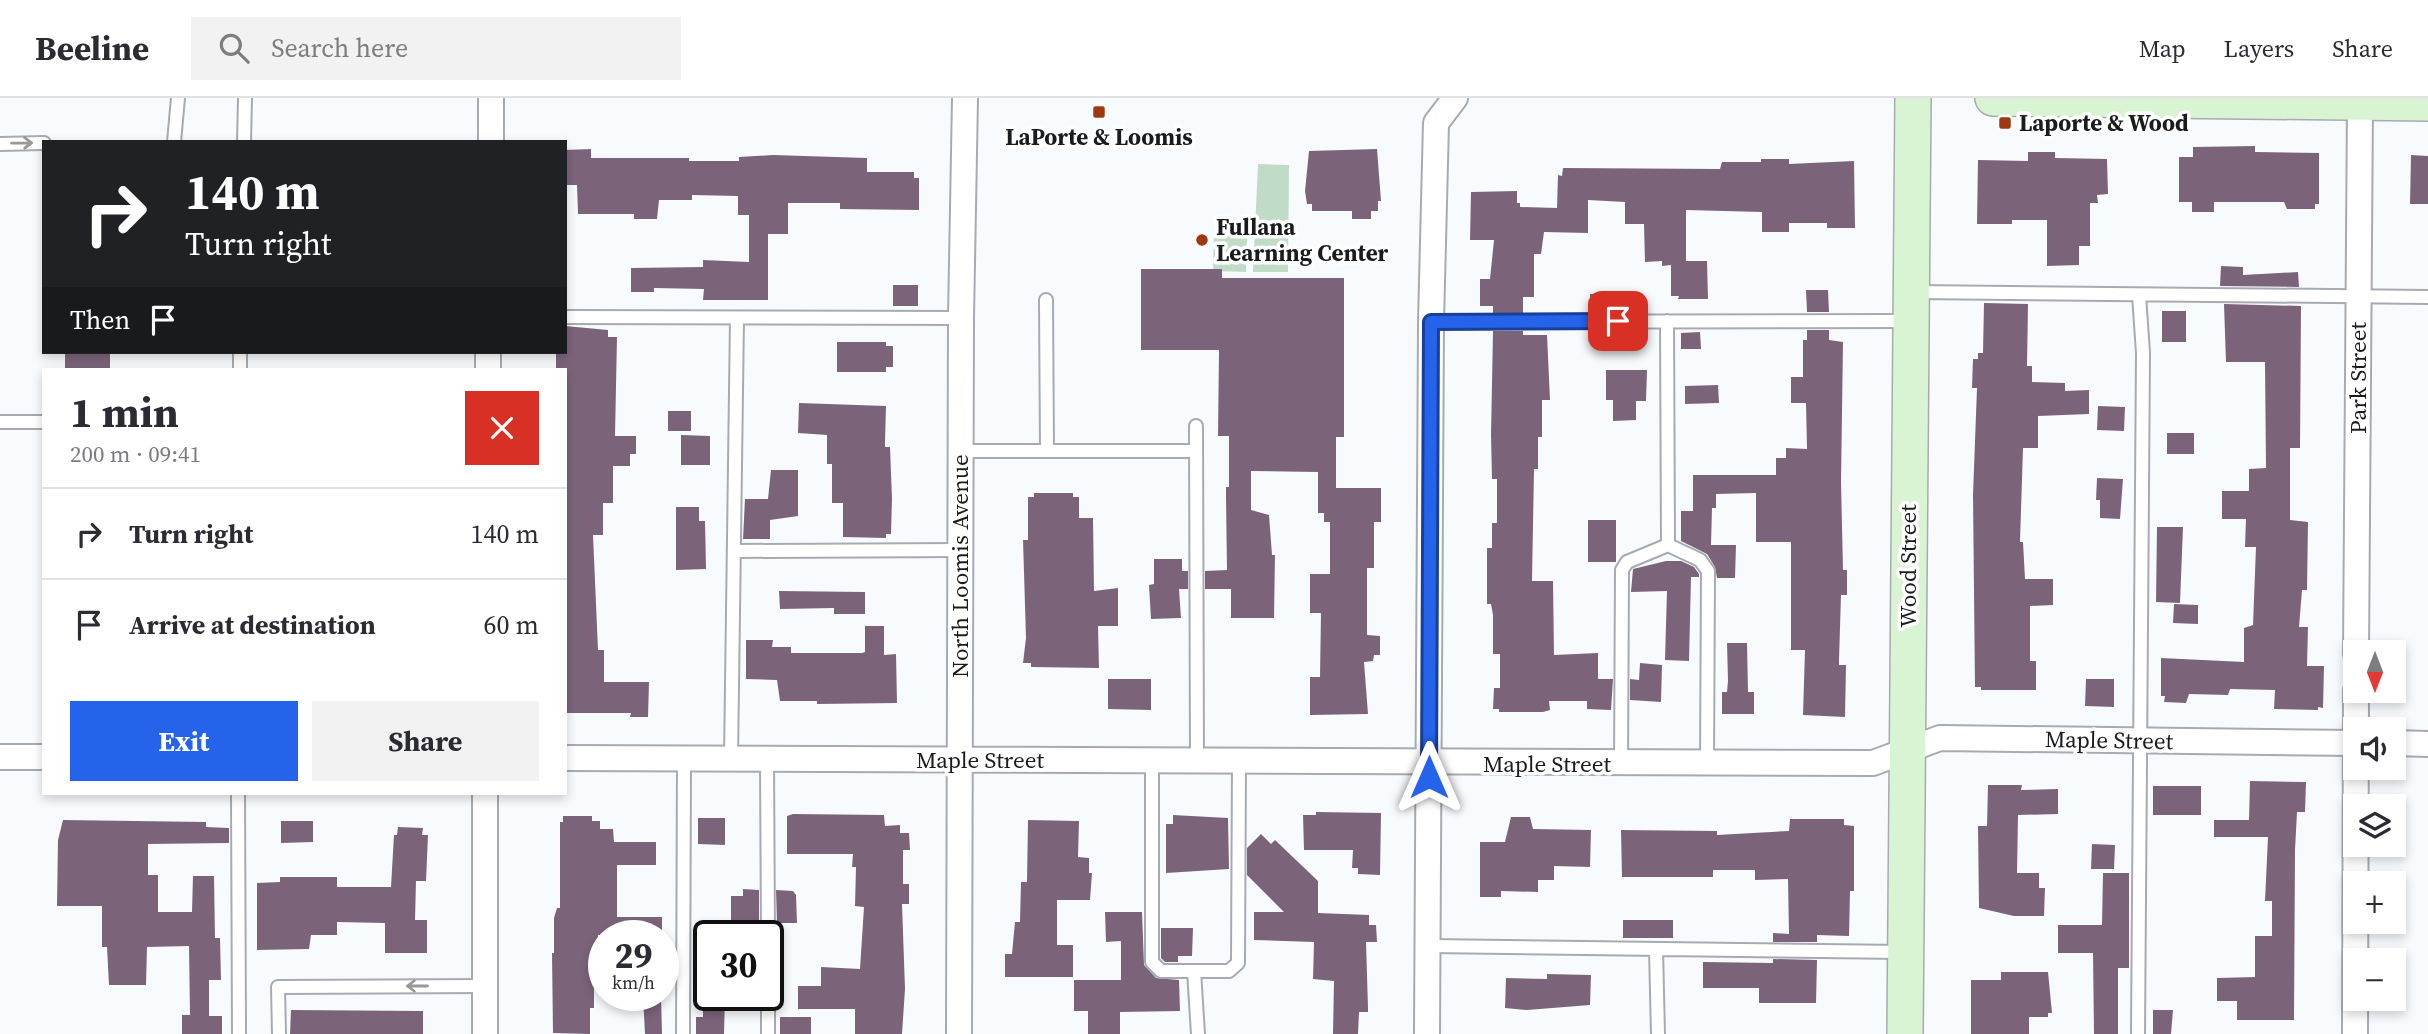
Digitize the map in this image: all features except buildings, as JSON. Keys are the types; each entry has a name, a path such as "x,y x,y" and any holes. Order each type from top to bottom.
{"street":[{"path":"491,98 491,140"},
{"name":"North Loomis Avenue","path":"959,1034 961,317 965,98"},
{"path":"1427,1034 1431,322 1436,122 1455,98"},
{"name":"Wood Street","path":"1905,1034 1909,307 1913,98"},
{"path":"1993,98 2428,103"},
{"name":"Park Street","path":"2356,640 2360,103"},
{"name":"Maple Street","path":"567,758 1873,763 1940,738 2343,743"},
{"path":"2406,743 2428,744"},
{"path":"0,757 42,757"},
{"path":"2355,780 2355,1034"},
{"path":"485,795 485,1034"}],"lane":[{"path":"174,140 178,98"},
{"path":"244,140 245,98"},
{"path":"0,144 42,143"},
{"path":"1431,322 1667,321 2139,295 2428,297"},
{"path":"2138,1034 2138,741 2143,353 2139,295"},
{"path":"1046,300 1047,451"},
{"path":"567,317 961,317"},
{"path":"731,759 737,318"},
{"path":"1667,321 1668,545"},
{"path":"0,422 42,422"},
{"path":"1196,426 1197,761"},
{"path":"961,451 1196,452"},
{"path":"1621,764 1622,570 1627,562 1668,545 1700,560 1708,570 1707,763"},
{"path":"734,551 961,550"},
{"path":"683,1034 684,759"},
{"path":"767,760 768,920"},
{"path":"1152,761 1152,962 1161,971 1229,971 1238,963 1239,762"},
{"path":"238,795 239,1034"},
{"path":"1429,946 1905,952"},
{"path":"1656,949 1658,1034"},
{"path":"1194,971 1198,1034"},
{"path":"278,1034 278,987 485,986"},
{"path":"768,1011 768,1034"}],"green space":[{"path":"1258,164 1289,165 1288,272 1253,272"},
{"path":"1214,236 1247,236 1246,272 1213,271"}],"place":[{"name":"LaPorte & Loomis","path":"1099,112"},
{"name":"Laporte & Wood","path":"2005,123"},
{"name":"Fullana Learning Center","path":"1202,240"}],"route":[{"path":"1429,777 1431,322 1618,321"}]}
